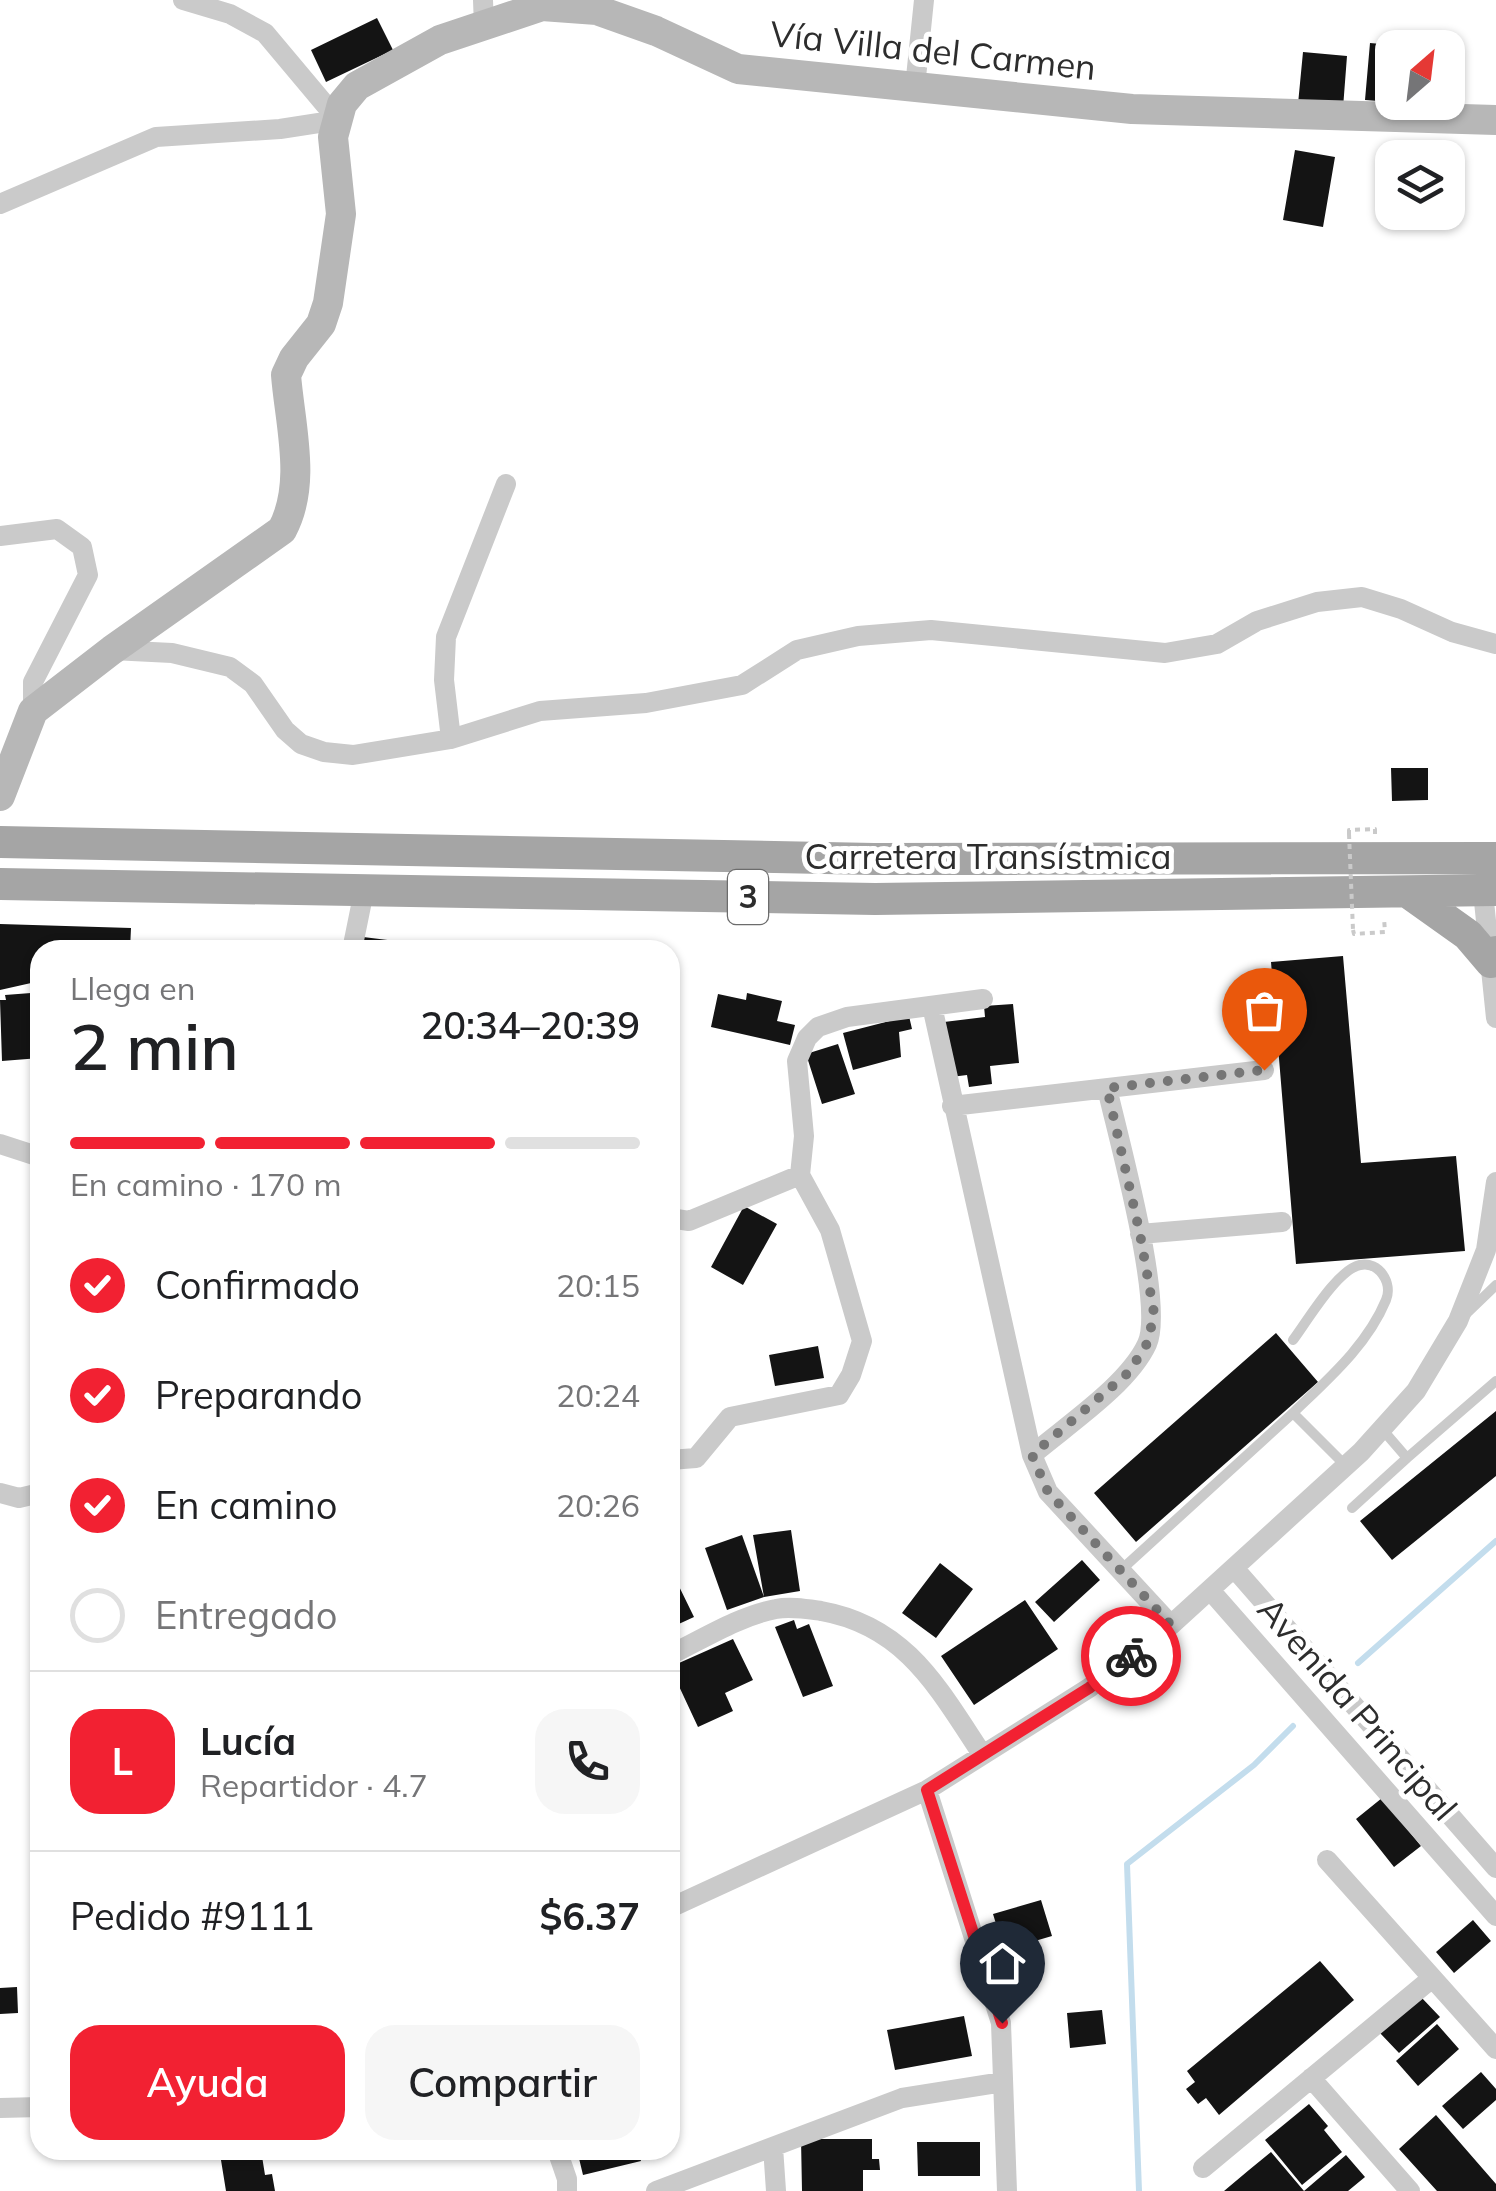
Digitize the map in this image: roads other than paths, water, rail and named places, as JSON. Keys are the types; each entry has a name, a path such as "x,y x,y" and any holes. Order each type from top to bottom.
{"main road":[{"name":"Carretera Transístmica","path":"0,842 1489,875"},
{"name":"Carretera Transístmica","path":"0,884 875,899 1409,893 1489,875"},
{"path":"1409,893 1494,957"}],"street":[{"path":"183,0 230,14 265,33 338,120"},
{"path":"916,88 924,0"},
{"name":"Vía Villa del Carmen","path":"338,120 342,104 357,86 484,13 542,6 597,10 656,30 738,69 1132,110 1496,120"},
{"path":"0,204 156,137 280,129 338,120"},
{"path":"33,711 282,530 292,511 296,490 286,375 294,358 321,324 328,302 341,214 333,137 338,120"},
{"path":"452,739 444,680 446,637 506,484"},
{"path":"0,536 57,529 82,548 88,575 33,682 33,711 0,796"},
{"path":"112,650 172,652 230,667 253,684 285,730 301,744 324,752 353,755 452,739 540,712 646,704 742,685 797,650 858,636 931,630 1165,653 1216,644 1257,620 1317,602 1362,596 1452,632 1496,644"},
{"path":"1489,875 1496,1018"},
{"path":"354,940 364,891"},
{"path":"680,1459 696,1458 730,1418 839,1395 851,1375 862,1341 830,1230 800,1175 804,1136 796,1061 807,1038 818,1027 847,1016 983,999"},
{"path":"932,1006 1032,1455 1048,1492 1171,1625"},
{"path":"952,1106 1264,1070"},
{"path":"1032,1455 1129,1372 1148,1342 1154,1313 1107,1088"},
{"path":"0,1144 30,1154"},
{"path":"680,1220 689,1221 800,1175"},
{"path":"680,1903 927,1790 1089,1688 1171,1625 1346,1466 1416,1390 1458,1321 1486,1250 1496,1182"},
{"path":"1140,1234 1282,1222"},
{"path":"0,1493 19,1498 30,1495"},
{"name":"Avenida Principal","path":"1234,1568 1496,1868"},
{"name":"Avenida Principal","path":"1210,1590 1496,1916"},
{"path":"680,1650 779,1608 835,1614 872,1628 905,1649 928,1673 982,1754"},
{"path":"927,1790 1002,2023 1007,2191"},
{"path":"1328,1860 1496,2049"},
{"path":"1203,2168 1430,1979"},
{"path":"1311,2078 1410,2191"},
{"path":"656,2191 902,2098 1004,2082"},
{"path":"0,2108 30,2107"},
{"path":"773,2147 776,2191"},
{"path":"560,2160 567,2191"}],"lane":[{"path":"1121,1570 1342,1366 1367,1335 1388,1296 1387,1280 1378,1268 1364,1264 1354,1267 1342,1275 1293,1340"},
{"path":"1458,1321 1496,1285"},
{"path":"1352,1508 1496,1381"},
{"path":"1293,1414 1346,1466"},
{"path":"1382,1429 1407,1458"}],"waterway":[{"path":"1358,1663 1496,1541"},
{"path":"1139,2191 1127,1864 1254,1765 1293,1726"}]}
